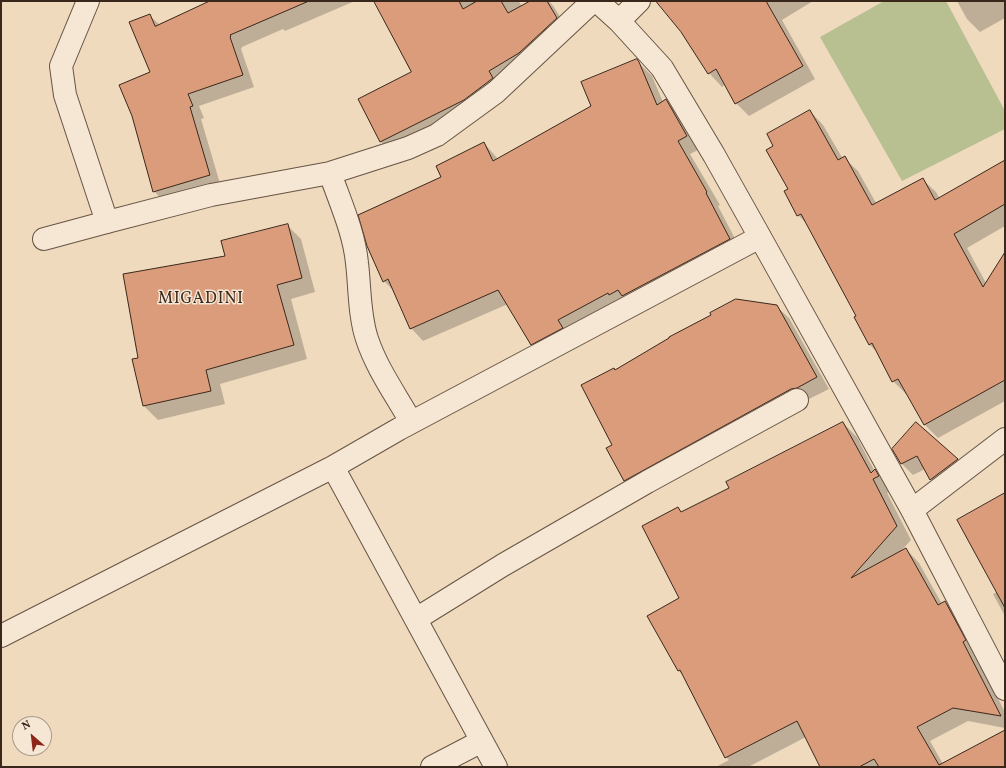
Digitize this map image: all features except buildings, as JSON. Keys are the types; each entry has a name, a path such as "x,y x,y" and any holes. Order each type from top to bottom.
{"street":[{"path":"88,1 61,66 65,96 107,222"},
{"path":"44,239 211,195 330,173 408,148 437,135 496,92 593,1"},
{"path":"597,1 619,21 662,68 714,155 912,510 1005,689"},
{"path":"619,21 639,1"},
{"path":"330,173 350,233 357,262 363,322 374,359 411,422"},
{"path":"1,636 333,466 411,422 760,237"},
{"path":"416,619 503,565 647,482 797,400"},
{"path":"912,510 1005,439"},
{"path":"333,466 496,767"},
{"path":"432,767 482,741"}],"green space":[{"path":"884,1 946,1 1005,111 1005,129 902,181 820,37"}],"district":[{"name":"MIGADINI","path":"201,300"}]}
